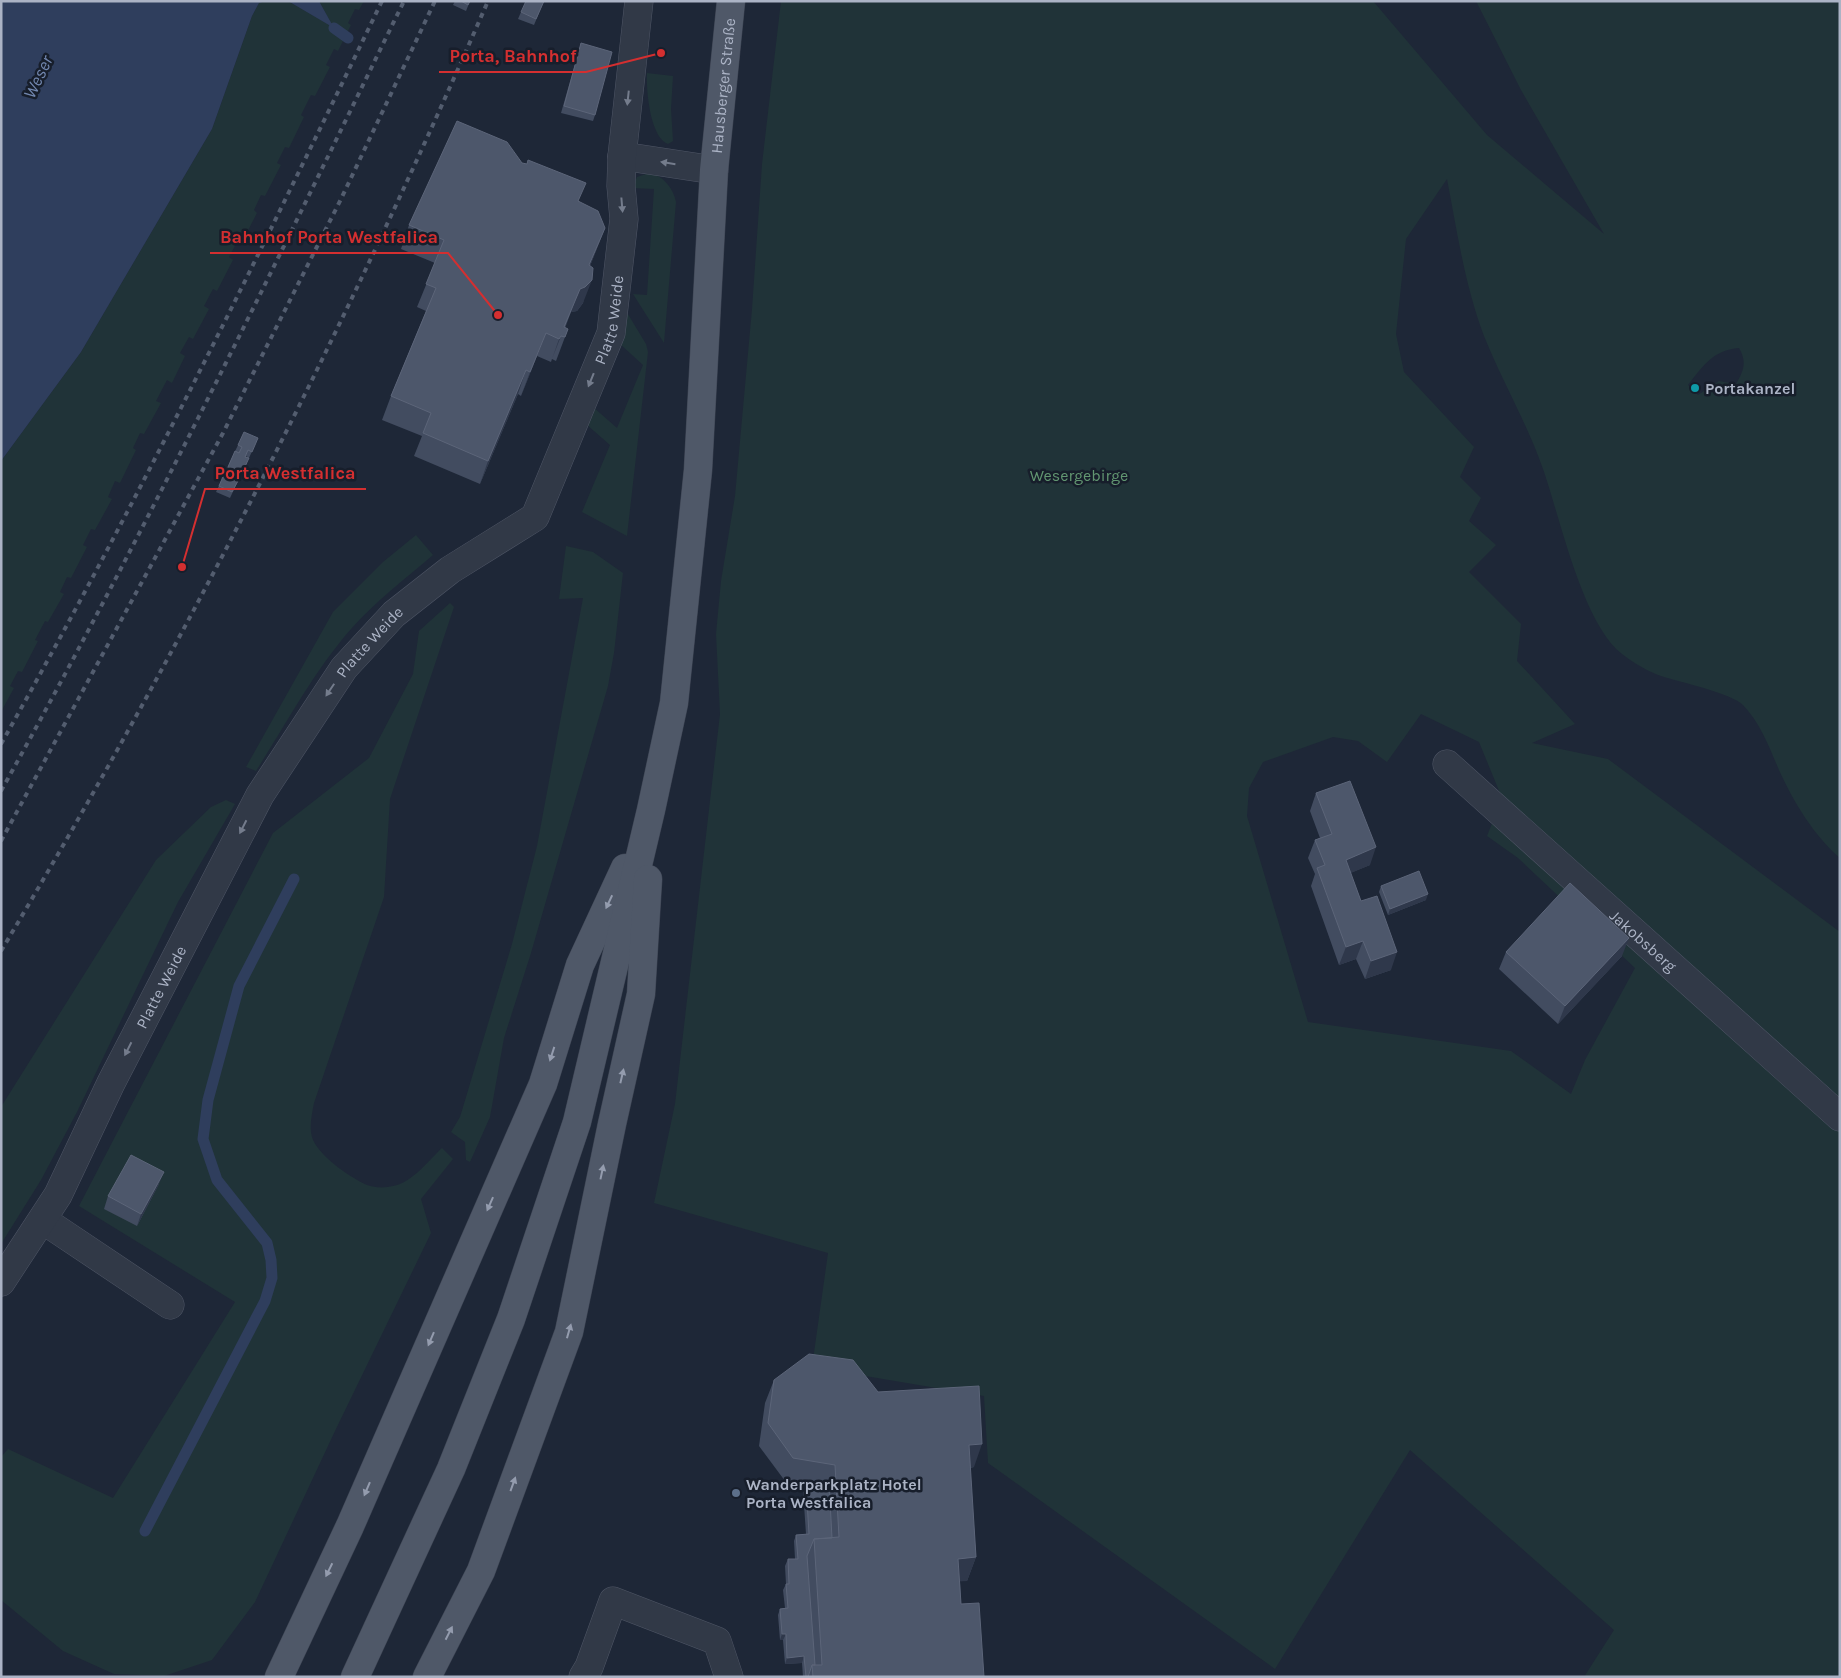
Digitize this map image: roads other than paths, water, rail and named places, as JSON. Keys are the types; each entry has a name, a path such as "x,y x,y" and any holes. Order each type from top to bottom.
{"main road":[{"name":"Hausberger Straße","path":"652,810 674,703 698,470 714,170 731,1"},
{"path":"279,1672 350,1526 539,1093 580,965 652,810"},
{"path":"355,1677 452,1469 511,1319 577,1122 652,810"},
{"path":"427,1677 481,1571 569,1332 612,1124 642,994 652,810"}],"street":[{"name":"Platte Weide","path":"1,1282 58,1195 111,1083 260,795 344,668 394,614 450,570 535,517 611,333 624,219 621,186 622,156 640,1"},
{"path":"622,156 714,170"},
{"name":"Jakobsberg","path":"1447,764 1840,1117"},
{"path":"43,1220 170,1305"},
{"path":"583,1677 589,1667 613,1600 717,1642 728,1677"}],"water":[{"name":"Weser","path":"1,1 266,1 259,3 252,16 212,129 81,352 1,461"},
{"path":"288,1 319,1 334,28"}],"waterway":[{"path":"334,28 348,38"},
{"path":"145,1531 265,1301 272,1278 271,1260 267,1243 217,1180 203,1139 208,1100 239,986 294,879"}],"railway":[{"path":"1,744 52,653 198,376 382,1"},
{"path":"1,791 158,498 404,1"},
{"path":"1,841 223,433 341,199 435,1"},
{"path":"1,951 69,836 134,719 260,484 378,244 488,1"}],"place":[{"name":"Porta, Bahnhof","path":"661,53"},
{"name":"Bahnhof Porta Westfalica","path":"498,315"},
{"name":"Portakanzel","path":"1695,388"},
{"name":"Porta Westfalica","path":"182,567"},
{"name":"Wanderparkplatz Hotel Porta Westfalica","path":"736,1493"}],"park label":[{"name":"Wesergebirge","path":"1079,475"}]}
